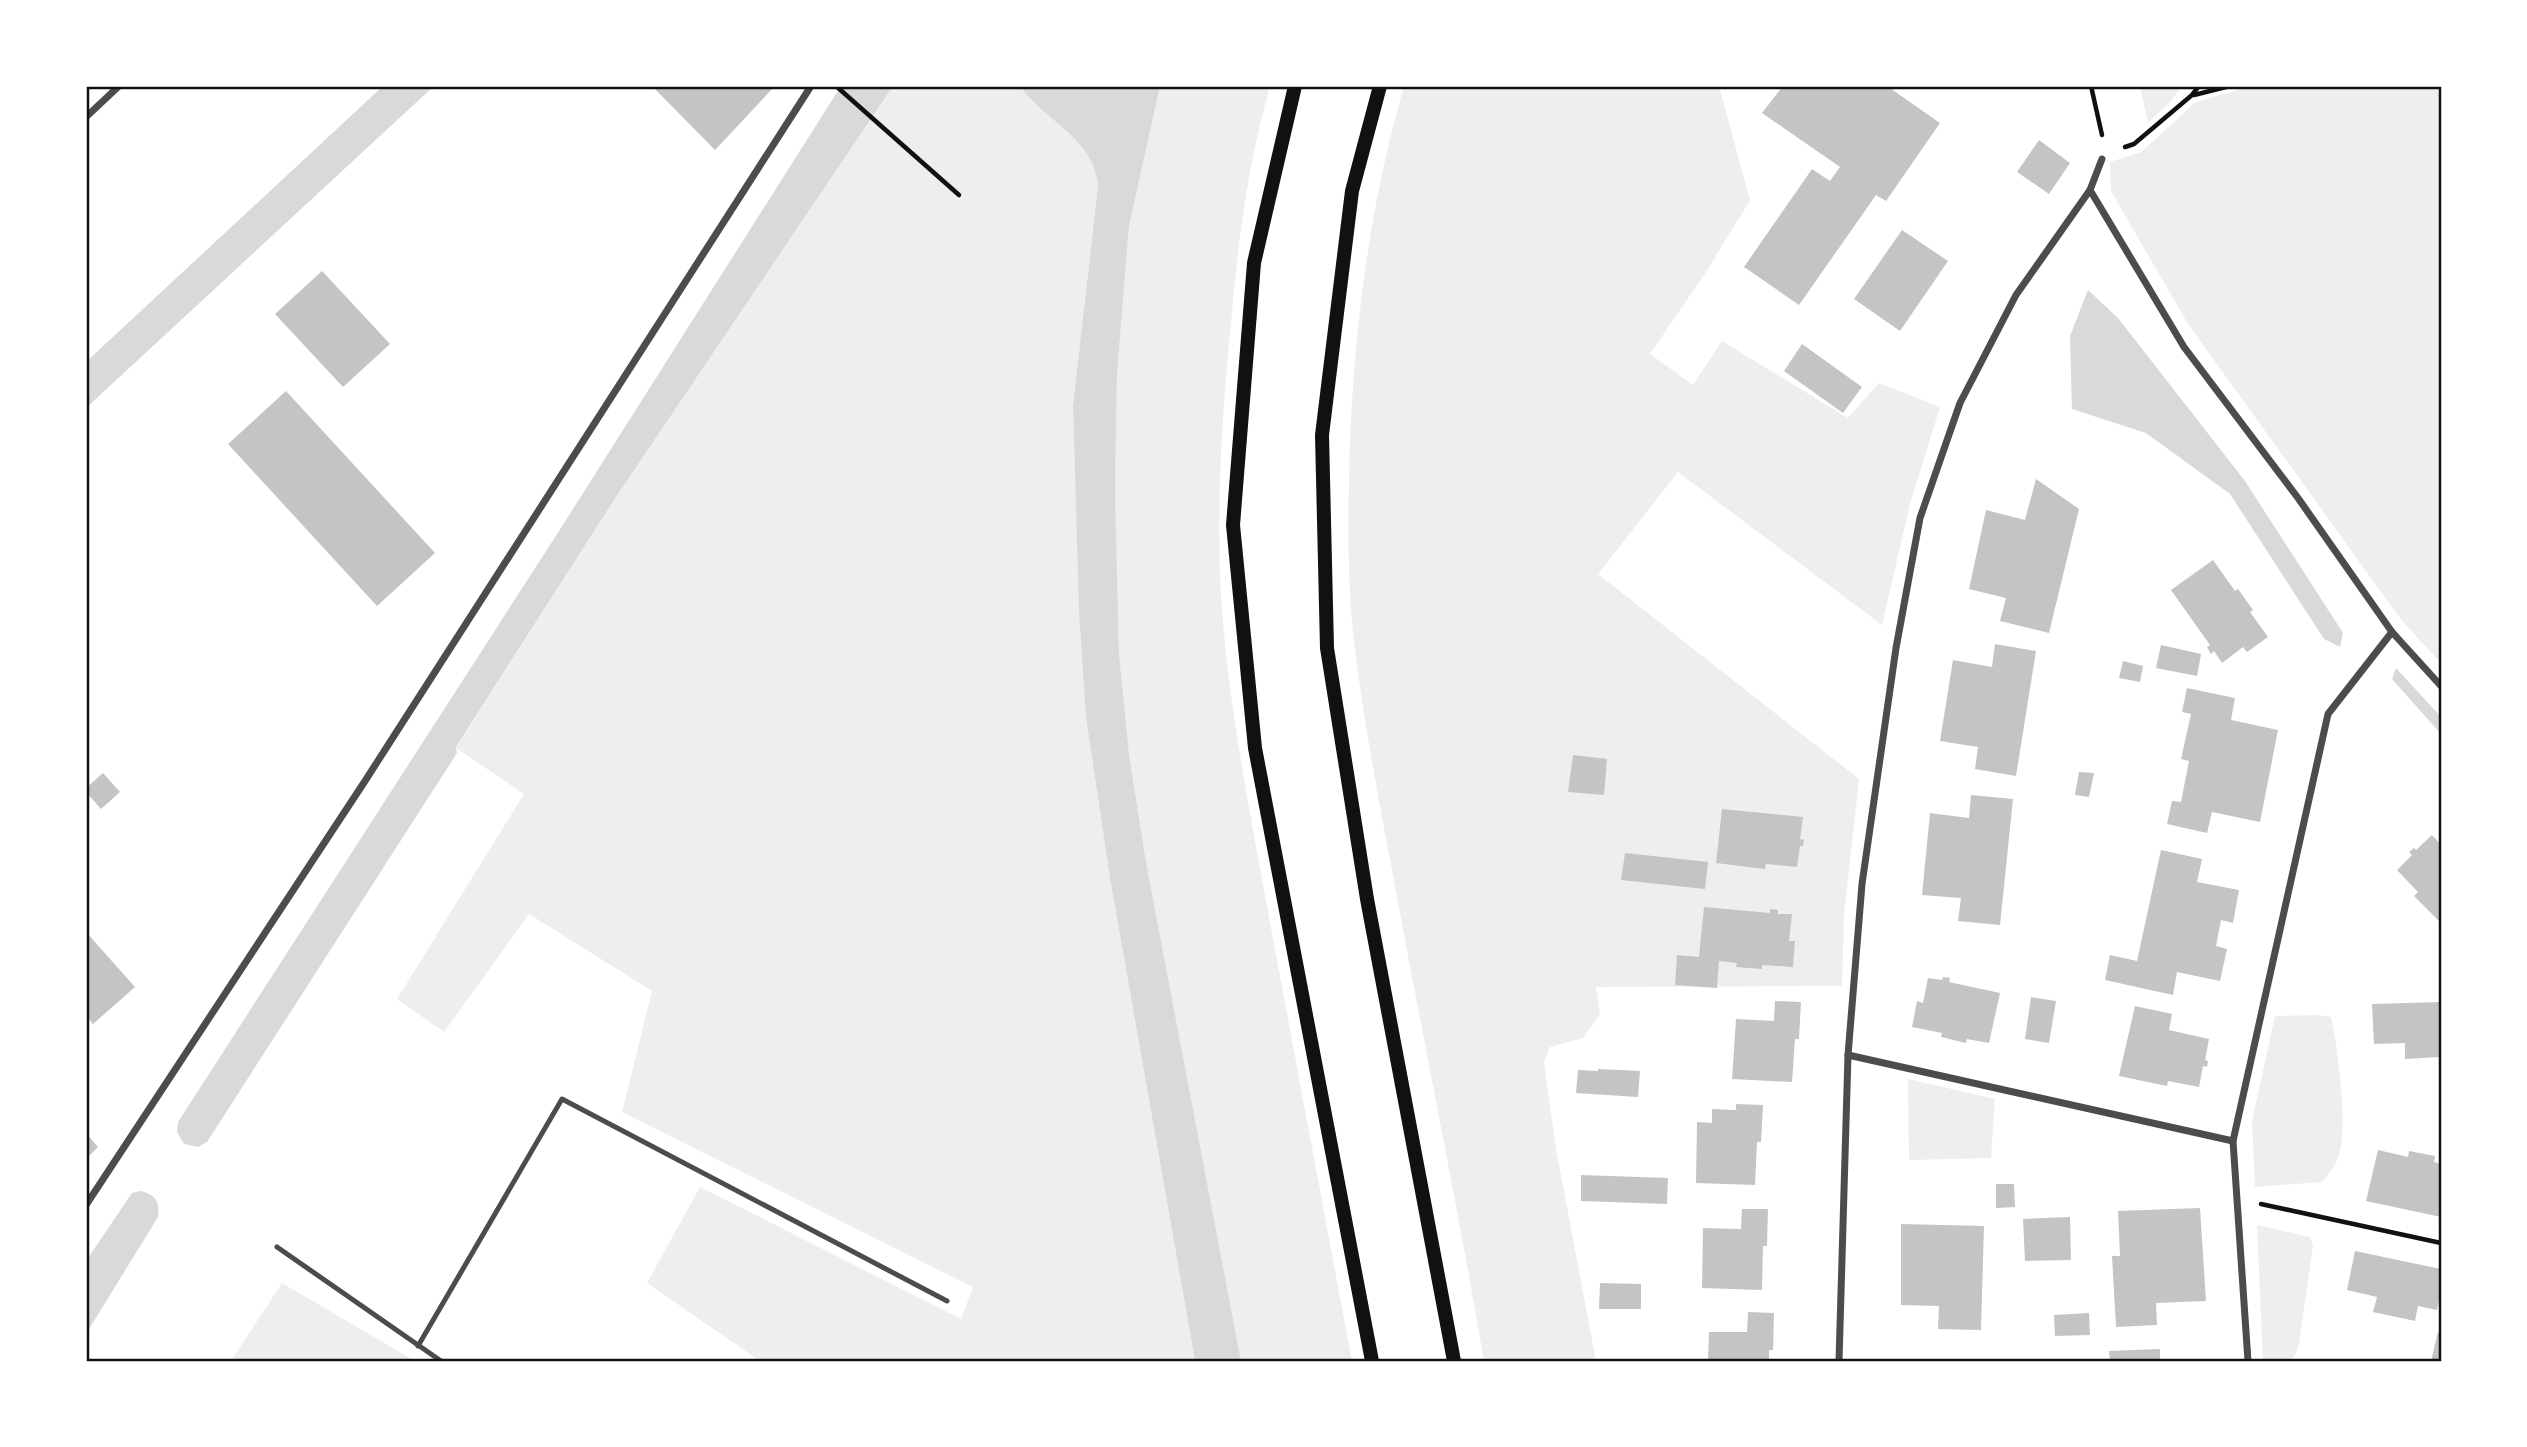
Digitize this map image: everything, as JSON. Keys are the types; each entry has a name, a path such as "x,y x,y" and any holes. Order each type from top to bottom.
{"main road":[{"path":"1295,86 1254,263 1233,524 1255,748 1372,1361"},
{"path":"1380,86 1352,191 1322,435 1327,648 1367,899 1454,1361"}],"street":[{"path":"86,117 119,86"},
{"path":"86,1205 358,793 810,86"},
{"path":"1839,1361 1848,1055 1862,884 1896,648 1920,518 1960,403 2016,295 2090,190 2104,156"},
{"path":"2090,190 2184,346 2298,498 2392,632 2441,686"},
{"path":"2248,1361 2233,1141 2329,714 2392,632"},
{"path":"1848,1055 2233,1141"}],"lane":[{"path":"418,1346 562,1099 947,1301"},
{"path":"277,1247 441,1361"}],"path":[{"path":"835,86 959,195"},
{"path":"2091,86 2104,156 2134,144 2199,86"},
{"path":"2192,95 2230,86"},
{"path":"2237,1199 2441,1243"}],"shaded area":[{"path":"383,86 434,86 86,408 86,362"},
{"path":"841,86 893,86 614,500 456,747 457,753 207,1142 198,1147 184,1144 177,1132 178,1122 559,531"},
{"path":"893,86 1020,86 1078,142 1094,169 1098,185 1073,406 1079,614 1086,718 1110,878 1195,1361 760,1361 647,1283 700,1187 961,1319 973,1287 622,1112 652,991 529,914 444,1032 397,999 524,794 456,748 614,500"},
{"path":"1020,86 1160,86 1129,226 1117,375 1115,491 1119,653 1129,754 1146,862 1241,1361 1195,1361 1110,878 1086,718 1079,614 1073,406 1098,185 1094,169 1078,142"},
{"path":"1160,86 1270,86 1245,203 1237,263 1221,448 1220,575 1227,663 1247,796 1352,1361 1241,1361 1146,862 1129,754 1119,653 1115,491 1117,375 1129,226"},
{"path":"1404,86 1719,86 1750,200 1708,269 1650,354 1693,385 1722,341 1848,418 1879,383 1940,407 1910,504 1882,625 1678,472 1598,574 1859,779 1844,914 1842,986 1596,987 1600,1014 1583,1038 1550,1047 1544,1062 1556,1149 1596,1361 1484,1361 1361,692 1353,633 1349,558 1353,383 1371,233"},
{"path":"2140,86 2181,86 2172,100 2148,123"},
{"path":"2252,86 2441,86 2441,663 2402,621 2188,324 2111,191 2110,162 2141,152 2196,102"},
{"path":"2088,290 2118,318 2245,481 2343,633 2340,647 2324,639 2230,494 2146,433 2072,409 2070,336"},
{"path":"2396,668 2441,717 2441,734 2392,679"},
{"path":"2275,1016 2331,1017 2336,1047 2343,1125 2338,1158 2322,1182 2255,1187 2252,1121"},
{"path":"1908,1079 1995,1099 1991,1158 1909,1160"},
{"path":"141,1191 156,1200 158,1217 86,1334 86,1261 132,1193"},
{"path":"2257,1225 2310,1237 2313,1246 2298,1349 2293,1359 2263,1361"},
{"path":"282,1283 415,1361 231,1361"}],"building":[{"path":"652,86 775,86 715,150"},
{"path":"1783,86 1887,86 1940,123 1886,201 1876,195 1799,305 1744,267 1812,169 1830,181 1840,167 1762,113"},
{"path":"2039,140 2070,163 2049,194 2017,172"},
{"path":"1902,230 1948,261 1900,331 1854,299"},
{"path":"322,271 390,344 343,387 275,314"},
{"path":"1802,344 1862,387 1843,413 1784,371"},
{"path":"286,391 435,553 377,606 228,444"},
{"path":"2036,479 2079,509 2049,633 2000,621 2006,598 1969,589 1986,510 2025,520"},
{"path":"2213,560 2235,591 2238,589 2253,610 2250,612 2268,637 2247,652 2243,647 2222,663 2214,651 2211,654 2207,647 2210,645 2171,590"},
{"path":"1995,644 2036,651 2016,776 1975,769 1978,747 1940,741 1953,660 1992,667"},
{"path":"2161,645 2201,654 2197,676 2156,668"},
{"path":"2123,661 2143,666 2140,682 2119,678"},
{"path":"2187,688 2235,698 2231,720 2278,730 2260,822 2212,812 2207,833 2167,824 2172,801 2181,802 2189,761 2181,759 2191,714 2182,712"},
{"path":"1573,755 1607,759 1604,795 1568,792"},
{"path":"2079,772 2094,773 2089,797 2075,795"},
{"path":"103,773 120,792 101,809 86,792 86,788"},
{"path":"1971,795 2013,799 2000,925 1958,921 1961,898 1922,895 1930,813 1969,818"},
{"path":"1722,809 1803,817 1800,839 1804,840 1803,846 1800,846 1797,867 1766,864 1765,869 1716,863"},
{"path":"2432,835 2441,845 2441,923 2414,896 2418,892 2397,870 2412,855 2409,852 2414,848 2416,850"},
{"path":"2161,850 2202,859 2197,882 2239,890 2233,923 2221,920 2216,946 2227,949 2220,981 2177,972 2173,995 2105,980 2110,955 2137,961"},
{"path":"1625,853 1708,862 1705,889 1621,880"},
{"path":"1704,907 1770,913 1770,909 1778,910 1778,914 1792,914 1789,941 1795,941 1793,967 1736,967 1737,963 1719,961 1717,988 1675,985 1677,955 1699,957"},
{"path":"86,932 135,987 93,1024 86,1016"},
{"path":"1943,977 1950,978 1949,982 2000,993 1989,1043 1967,1039 1966,1043 1941,1037 1942,1033 1912,1027 1917,1001 1923,1003 1928,978 1942,980"},
{"path":"2031,997 2056,1001 2049,1043 2025,1039"},
{"path":"1775,1001 1801,1002 1799,1039 1795,1039 1792,1082 1732,1079 1736,1019 1774,1021"},
{"path":"2441,1002 2441,1057 2405,1059 2405,1043 2374,1044 2372,1004"},
{"path":"2135,1006 2172,1014 2169,1030 2209,1039 2205,1060 2208,1061 2207,1067 2203,1066 2199,1087 2168,1081 2167,1086 2119,1076"},
{"path":"1578,1070 1640,1071 1638,1097 1576,1093"},
{"path":"1736,1104 1763,1105 1761,1142 1757,1142 1755,1185 1696,1183 1697,1122 1712,1123 1712,1109 1736,1110"},
{"path":"86,1133 98,1147 86,1159"},
{"path":"2378,1150 2408,1157 2409,1151 2435,1156 2434,1162 2441,1164 2441,1217 2366,1201"},
{"path":"1581,1175 1668,1178 1667,1204 1581,1201"},
{"path":"1996,1184 2014,1184 2015,1207 1996,1208"},
{"path":"2200,1208 2206,1301 2156,1303 2157,1325 2116,1327 2112,1256 2120,1256 2118,1211"},
{"path":"1742,1209 1768,1209 1767,1246 1763,1246 1762,1290 1702,1288 1703,1228 1741,1229"},
{"path":"2070,1217 2071,1260 2025,1261 2023,1219"},
{"path":"1901,1224 1984,1226 1981,1330 1938,1329 1939,1306 1901,1305"},
{"path":"2355,1251 2441,1269 2437,1310 2418,1306 2415,1321 2373,1312 2377,1297 2347,1290"},
{"path":"1600,1283 1641,1284 1641,1309 1599,1309"},
{"path":"1748,1312 1774,1313 1773,1350 1769,1350 1769,1361 1708,1361 1709,1332 1747,1332"},
{"path":"2089,1313 2090,1335 2055,1336 2054,1315"},
{"path":"2438,1332 2441,1333 2441,1361 2431,1361"},
{"path":"2160,1349 2160,1361 2110,1361 2109,1351"}]}
